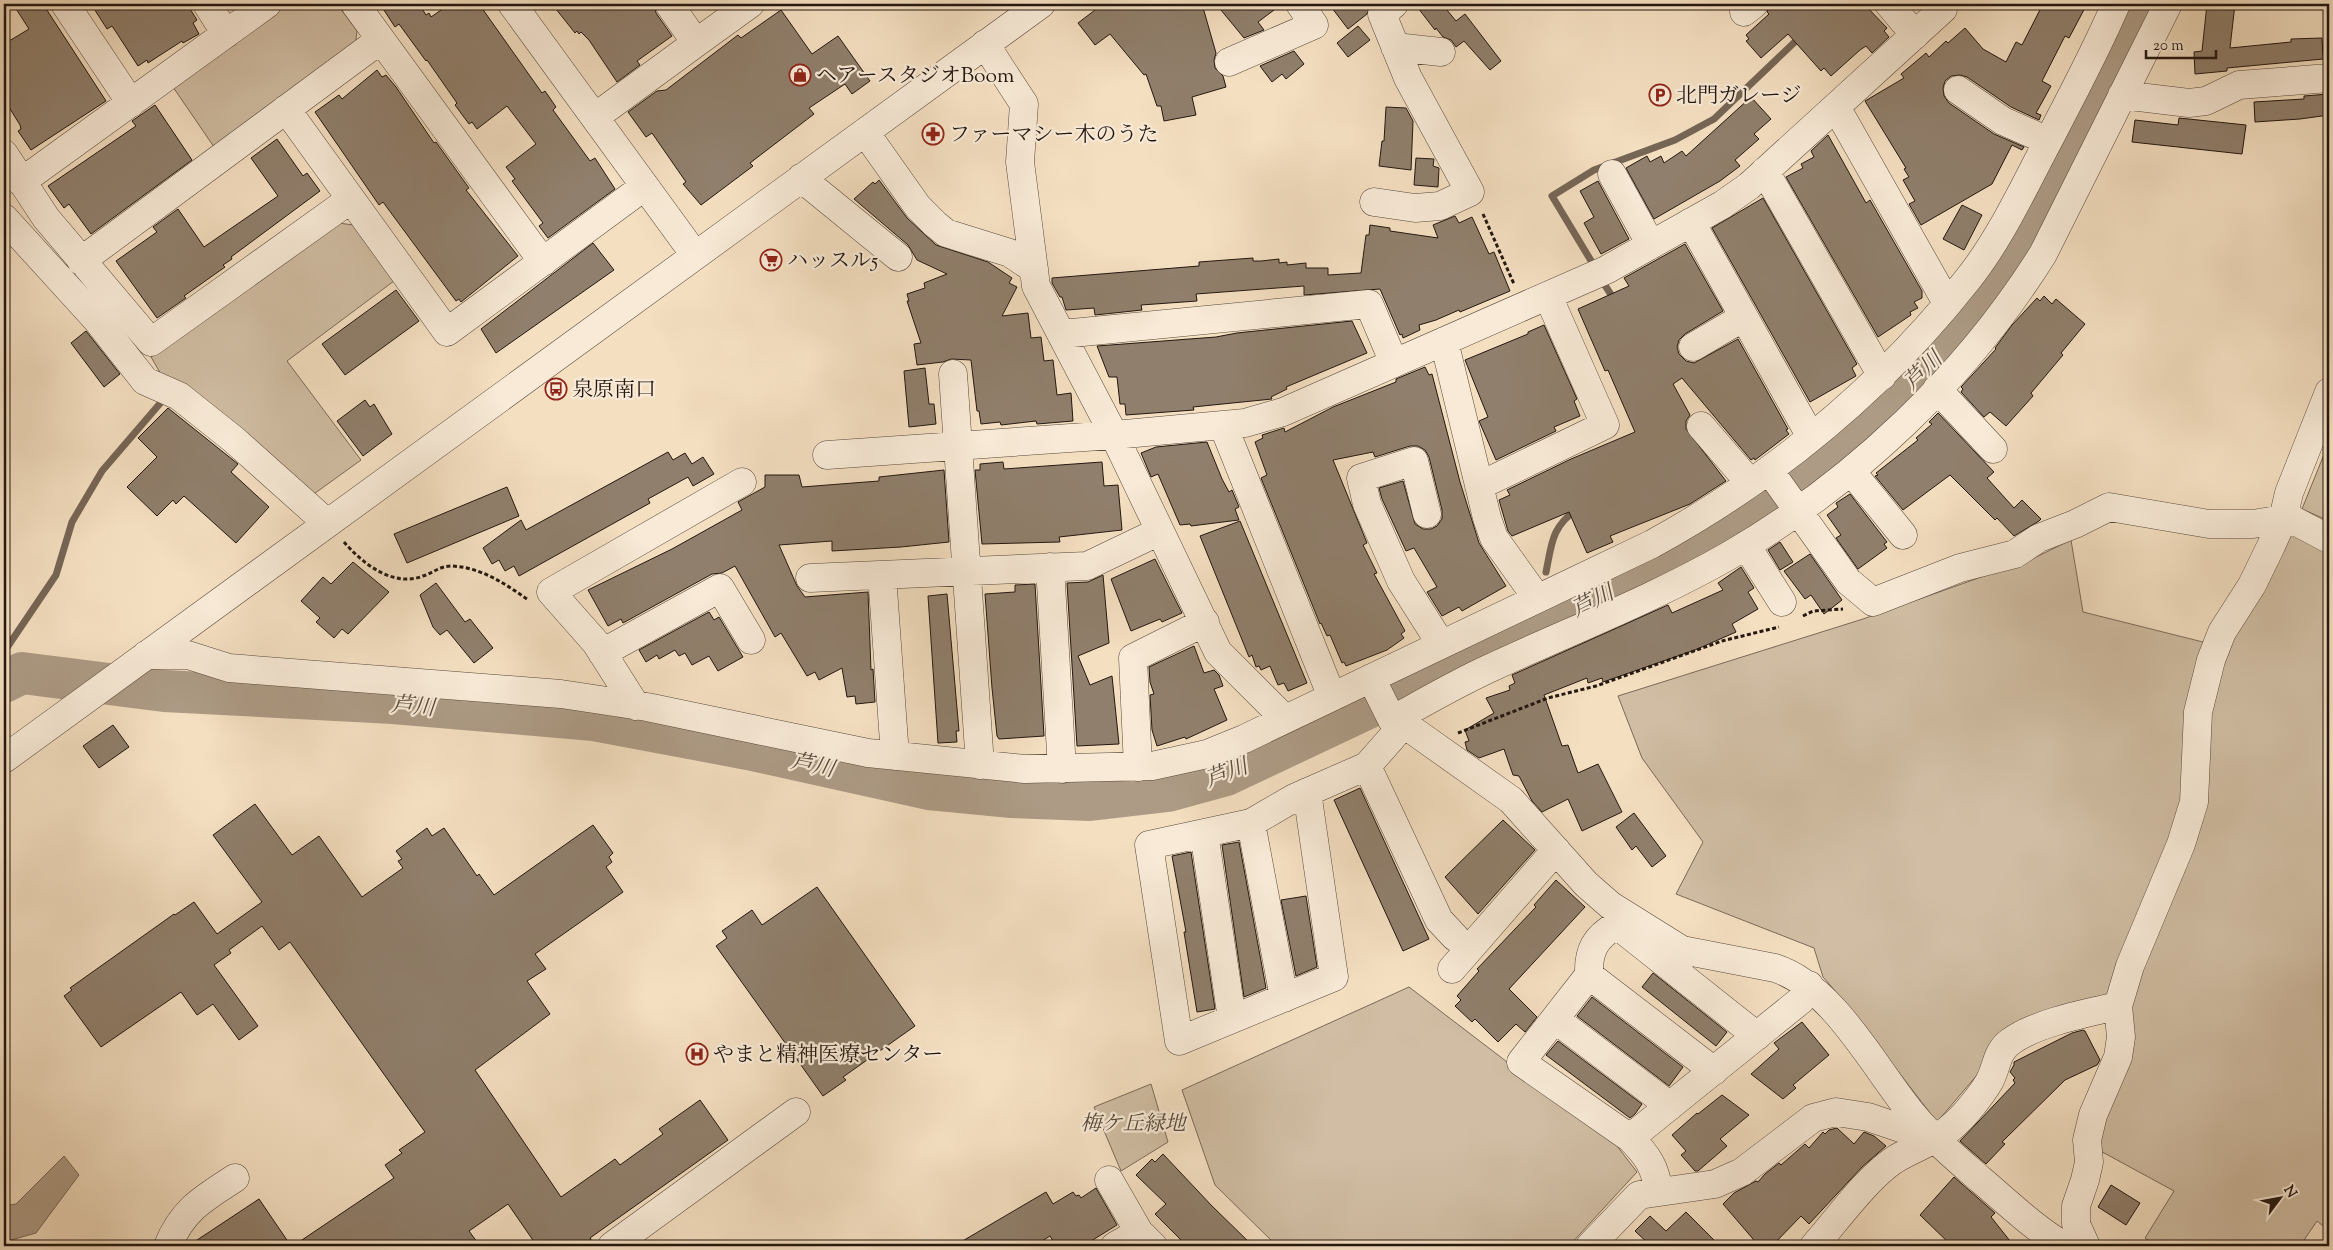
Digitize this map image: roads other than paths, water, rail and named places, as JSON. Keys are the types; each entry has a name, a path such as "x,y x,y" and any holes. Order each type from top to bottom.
{"street":[{"path":"65,4 131,103"},
{"path":"207,4 226,34"},
{"path":"21,182 267,4"},
{"path":"355,4 543,262"},
{"path":"512,4 696,255"},
{"path":"669,4 696,42"},
{"path":"595,117 750,4"},
{"path":"4,759 1041,4"},
{"path":"1229,62 1314,25 1300,4"},
{"path":"1374,202 1415,208 1440,206 1470,192 1408,78 1395,47 1382,14 1394,4"},
{"path":"1889,4 1915,35"},
{"path":"137,662 188,655 228,668 561,694 636,706 868,753 1025,769 1152,766 1207,754 1371,678 1694,521 1759,477 1843,412 1882,376 1968,279 1991,246 2102,37 2116,4"},
{"path":"1307,792 1334,977 1179,1041 1149,845 1251,823 1307,792 1368,766 1398,723 1486,670 1678,582 1746,544 1798,511 1851,471 1937,389 1961,363 2022,288 2047,246 2168,4"},
{"path":"827,455 1114,435 1245,423 1283,412 1597,274 1722,205 1765,172 1943,9"},
{"path":"81,261 380,40"},
{"path":"985,44 1024,104 1020,162 1036,286 1114,435 1218,652 1285,719"},
{"path":"1395,47 1441,52"},
{"path":"2122,95 2189,103 2206,101 2240,85 2329,78"},
{"path":"1958,90 2003,121 2048,140"},
{"path":"1836,107 1947,303"},
{"path":"286,109 447,332 645,186"},
{"path":"865,132 918,207 946,233 1010,253 1034,269"},
{"path":"4,154 46,218 151,342 351,199"},
{"path":"1765,172 1882,376"},
{"path":"1612,174 1651,245"},
{"path":"801,178 898,257"},
{"path":"4,218 98,320 145,381 179,396 233,439 327,523"},
{"path":"1691,222 1811,437"},
{"path":"1479,486 1606,425 1548,296"},
{"path":"1062,334 1369,304 1394,363"},
{"path":"1693,347 1744,317"},
{"path":"1444,341 1479,486 1494,538 1537,598"},
{"path":"953,374 980,765"},
{"path":"1937,389 1993,450"},
{"path":"2086,1246 2076,1224 2076,1206 2087,1171 2087,1140 2093,1115 2118,1057 2121,1037 2118,1006 2130,966 2181,844 2194,802 2198,712 2211,660 2222,632 2252,585 2283,519 2289,493 2329,392"},
{"path":"1223,425 1332,696"},
{"path":"1701,426 1798,511 1848,581 1873,602 1960,568 2015,554 2039,538 2076,524 2109,507 2209,524 2253,524 2283,519 2293,520 2329,539"},
{"path":"1427,514 1414,461 1361,478 1367,504 1401,581 1441,644"},
{"path":"1851,471 1903,534"},
{"path":"636,706 602,653 577,620 551,592 742,482"},
{"path":"810,578 1087,566 1160,531"},
{"path":"1746,544 1787,615"},
{"path":"1050,568 1062,769"},
{"path":"882,575 895,756"},
{"path":"602,653 720,588 752,640"},
{"path":"1138,767 1134,658 1204,622"},
{"path":"1371,678 1398,723 1432,744 1511,800 1586,884 1610,905 1682,950 1775,968 1790,973 1810,985 1826,1001 1886,1076 1912,1114 1935,1140 2047,1242"},
{"path":"1368,766 1439,920 1456,937"},
{"path":"1251,823 1284,998"},
{"path":"1204,833 1232,1019"},
{"path":"1452,969 1556,850"},
{"path":"1659,1192 1656,1173 1644,1153 1630,1138 1521,1062 1589,975 1588,956 1605,932 1617,925 1757,1036"},
{"path":"1589,975 1714,1071"},
{"path":"1630,1138 1801,1000 1810,985"},
{"path":"1814,1246 1866,1186 1894,1160 1935,1140 1957,1123 1989,1081 1998,1057 2009,1042 2039,1028 2073,1016 2118,1006"},
{"path":"1555,1019 1670,1106"},
{"path":"612,1246 796,1112"},
{"path":"1590,1246 1639,1195 1715,1184 1742,1172 1813,1118 1836,1112 1868,1117 1935,1140"},
{"path":"168,1246 175,1227 196,1203 235,1178"},
{"path":"1109,1180 1146,1239 1115,1246"}],"waterway":[{"name":"芦川","path":"4,682 22,673 164,691 393,703 594,720 748,749 929,789 1012,797 1090,800 1168,791 1226,775 1510,641 1719,535 1818,469 1875,419 1939,356 2007,274 2137,4"},
{"path":"1596,269 1552,196 1594,170 1675,140 1714,119 1800,37"},
{"path":"1601,279 1615,301"},
{"path":"4,652 56,575 72,522 102,471 163,400 163,395"},
{"path":"1546,572 1557,530 1568,516 1577,509"}],"place":[{"name":"ヘアースタジオBoom","path":"800,75"},
{"name":"北門ガレージ","path":"1660,95"},
{"name":"ファーマシー木のうた","path":"933,134"},
{"name":"ハッスル5","path":"771,260"},
{"name":"泉原南口","path":"556,389"},
{"name":"やまと精神医療センター","path":"697,1054"}],"park label":[{"name":"梅ケ丘緑地","path":"1133,1123"}]}
